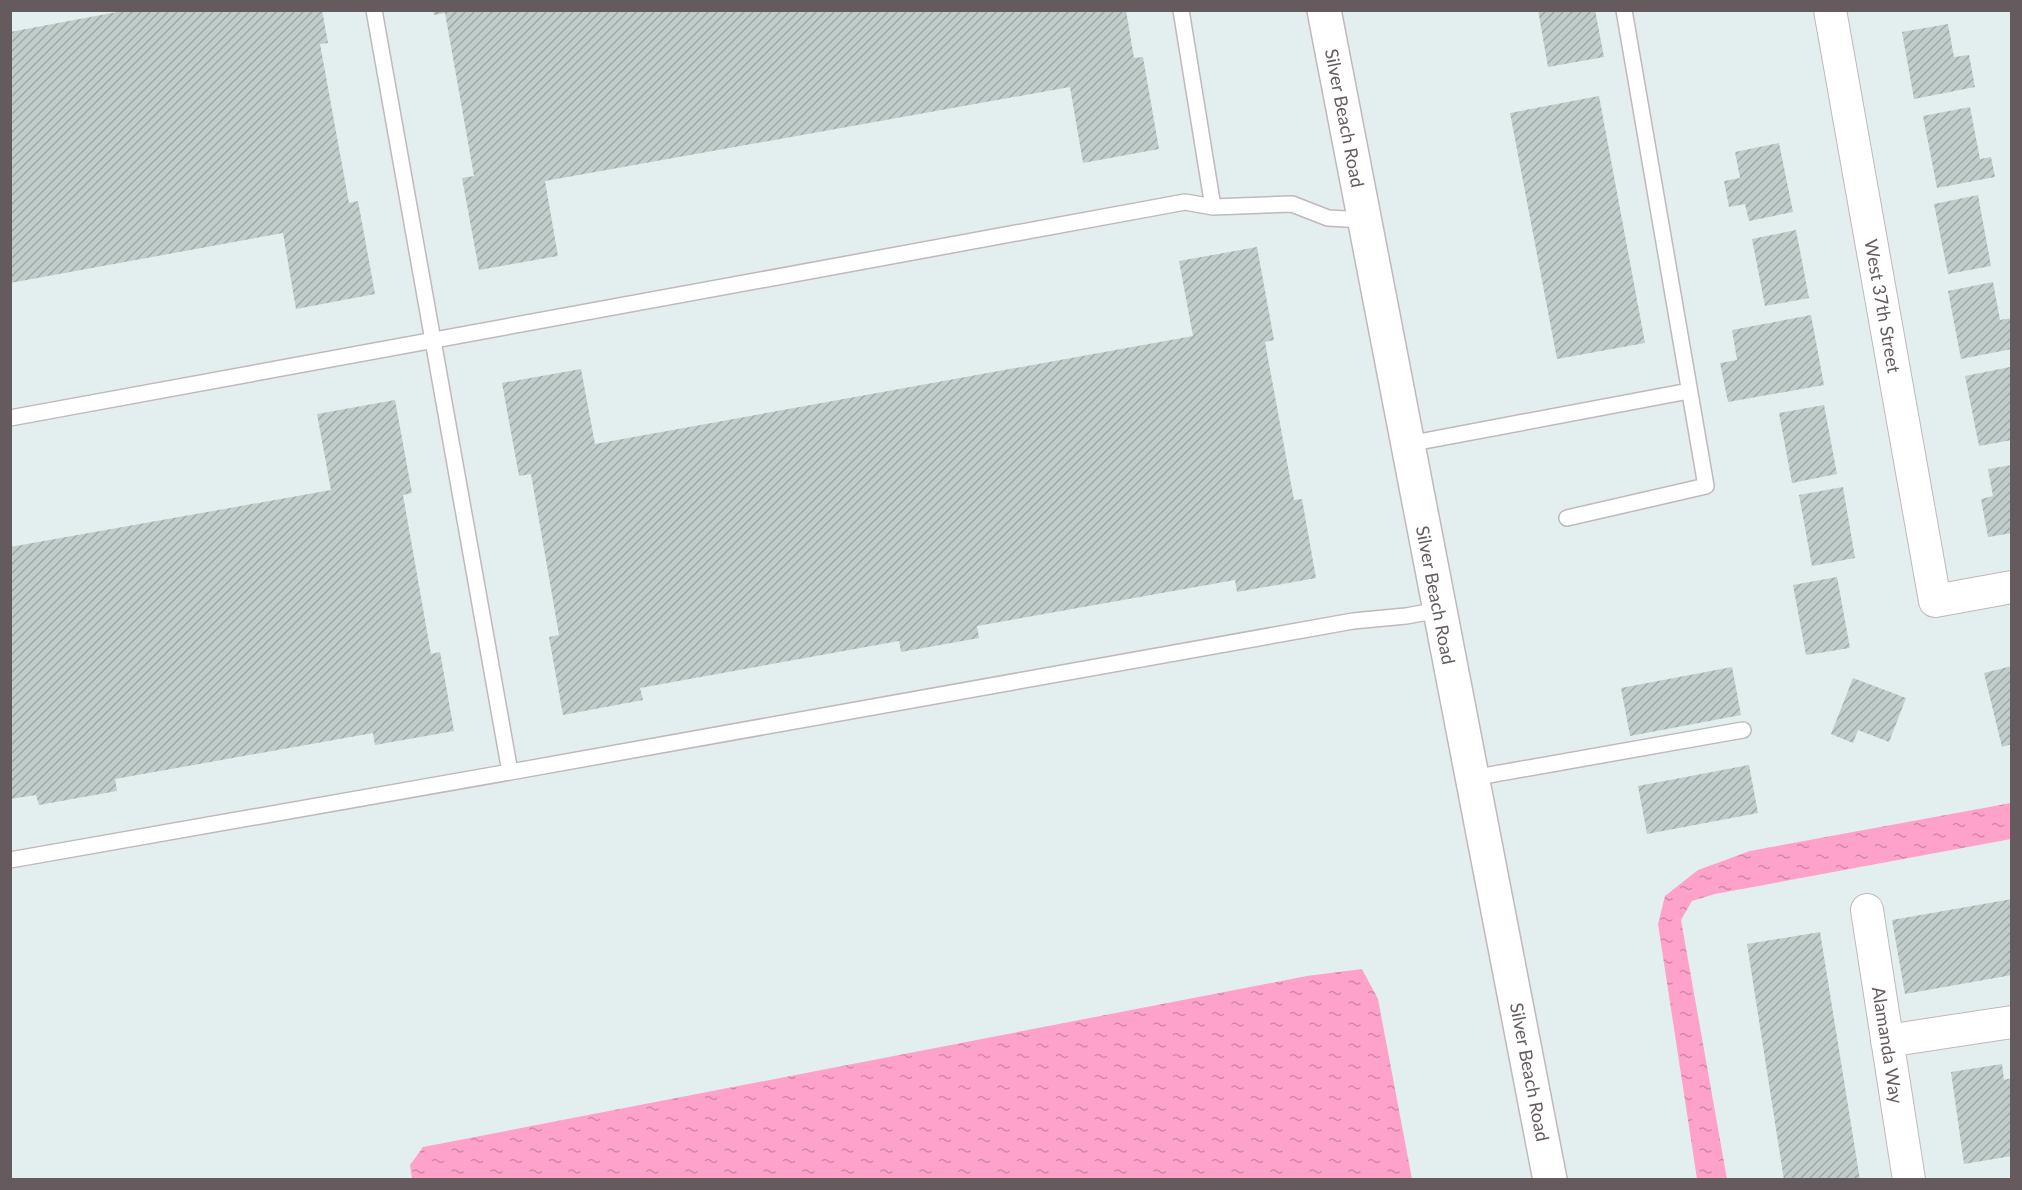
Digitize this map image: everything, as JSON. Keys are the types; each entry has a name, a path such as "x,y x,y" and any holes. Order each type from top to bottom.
{"street":[{"name":"Silver Beach Road","path":"1324,10 1550,1179"},
{"name":"West 37th Street","path":"1830,10 1935,601 2012,587"},
{"name":"Alamanda Way","path":"1867,910 1909,1179"},
{"path":"1887,1041 2012,1022"}],"lane":[{"path":"374,10 510,772"},
{"path":"1181,10 1214,207"},
{"path":"1567,518 1706,486 1624,10"},
{"path":"10,418 1185,202 1214,207 1292,204 1328,218 1364,220"},
{"path":"1408,444 1689,391"},
{"path":"10,860 1341,623 1439,610"},
{"path":"1472,778 1743,730"}],"water":[{"path":"2011,803 2011,839 1715,894 1692,901 1681,920 1727,1179 1697,1179 1658,924 1665,896 1698,870 1750,851"},
{"path":"1362,969 1378,999 1412,1179 412,1179 410,1165 423,1147 1307,976"}],"building":[{"path":"128,10 322,10 328,43 320,44 349,203 358,201 375,294 296,309 283,233 10,283 10,32"},
{"path":"433,10 1126,10 1134,58 1143,57 1159,149 1083,163 1070,87 545,181 558,256 479,270 462,178 474,176 445,13 434,15"},
{"path":"1538,10 1595,10 1604,57 1548,67"},
{"path":"1948,24 1954,57 1969,55 1975,87 1914,99 1902,32"},
{"path":"1599,96 1645,343 1557,359 1510,113"},
{"path":"1970,107 1980,159 1991,157 1995,177 1937,188 1923,116"},
{"path":"1779,143 1793,212 1749,221 1745,204 1729,207 1724,181 1740,178 1735,152"},
{"path":"1978,195 1991,266 1948,274 1934,204"},
{"path":"1796,230 1809,298 1765,306 1752,239"},
{"path":"1257,247 1274,340 1265,342 1294,500 1302,499 1316,578 1237,592 1235,580 977,626 979,638 901,652 899,641 640,688 643,700 563,715 549,637 559,635 531,474 519,476 502,383 581,369 595,444 1193,336 1179,261"},
{"path":"1993,282 2000,320 2012,318 2012,349 1961,359 1948,291"},
{"path":"1811,315 1824,385 1728,402 1720,363 1737,360 1732,330"},
{"path":"2010,367 2012,440 1979,446 1965,376"},
{"path":"395,400 412,493 403,495 431,654 440,652 454,731 375,745 373,733 115,779 117,791 39,805 36,795 10,799 10,547 331,490 317,414"},
{"path":"1824,405 1837,474 1792,483 1779,413"},
{"path":"2012,465 2012,533 1988,537 1981,499 1993,496 1988,469"},
{"path":"1843,487 1855,558 1812,566 1799,495"},
{"path":"1837,577 1850,648 1806,655 1793,585"},
{"path":"2012,666 2012,744 2002,747 1984,673"},
{"path":"1732,667 1741,715 1630,736 1621,688"},
{"path":"1853,678 1906,698 1889,742 1858,730 1853,743 1831,734"},
{"path":"1749,765 1758,813 1647,834 1638,786"},
{"path":"2012,899 2012,975 1905,994 1892,920"},
{"path":"1820,932 1860,1180 1784,1180 1747,944"},
{"path":"2002,1064 2004,1080 2012,1078 2012,1156 1964,1164 1951,1072"}]}
